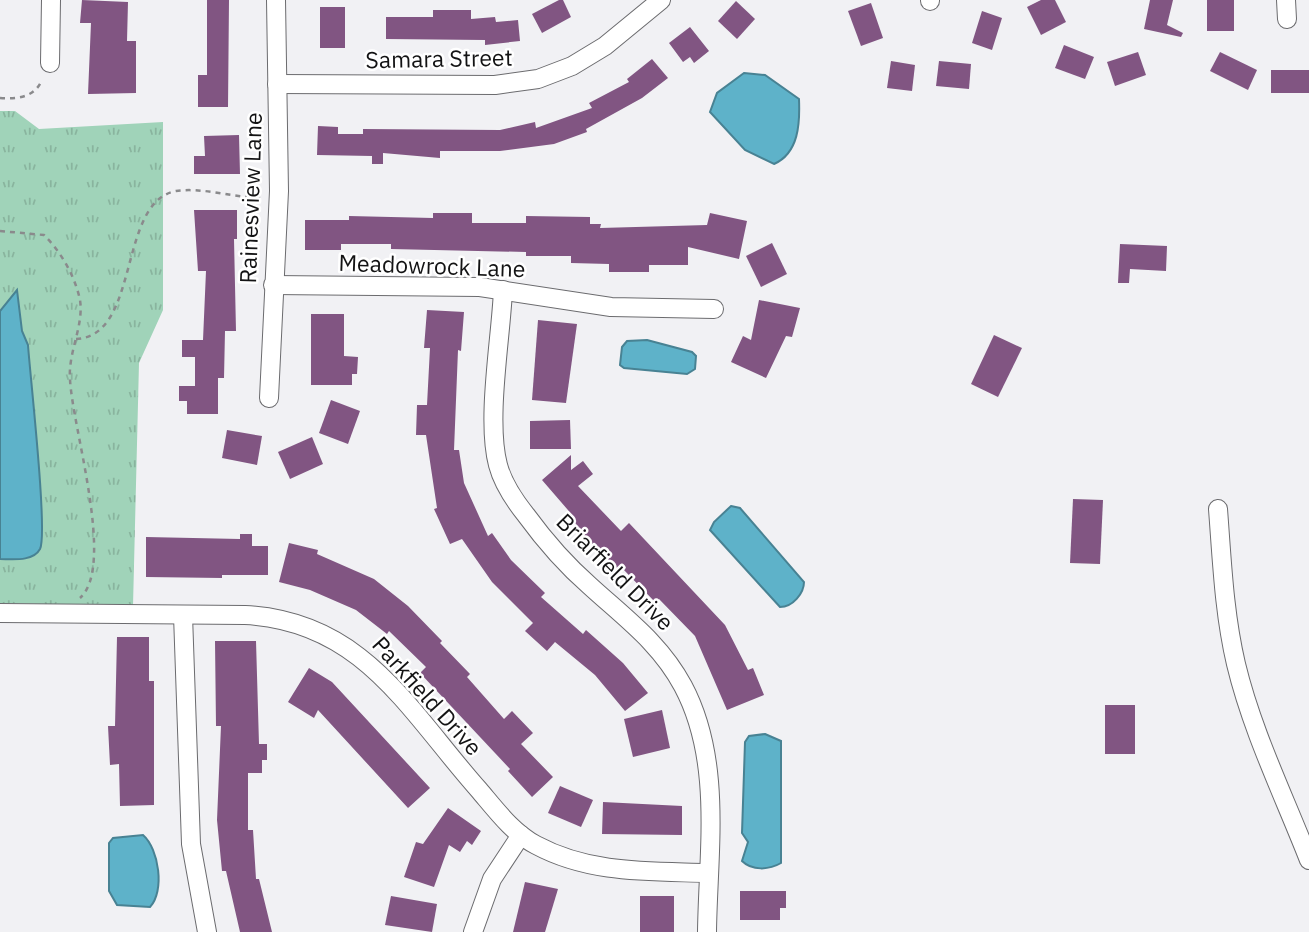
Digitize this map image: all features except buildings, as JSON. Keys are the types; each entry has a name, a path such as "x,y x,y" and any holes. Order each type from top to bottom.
{"street":[{"path":"50,63 51,0"},
{"name":"Rainesview Lane","path":"269,398 279,191 276,0"},
{"name":"Samara Street","path":"277,84 495,86 538,79 572,66 605,46 660,0"},
{"path":"1286,0 1287,19"},
{"name":"Meadowrock Lane","path":"273,285 503,290 611,307 714,309"},
{"name":"Briarfield Drive","path":"503,290 494,430 502,477 520,508 565,562 647,636 684,687 699,723 708,766 706,932"},
{"path":"1218,509 1229,629 1236,664 1246,698 1309,860"},
{"name":"Parkfield Drive","path":"0,613 268,616 307,626 338,640 369,664 521,835 557,856 594,867 708,873"},
{"path":"183,615 191,844 207,932"},
{"path":"474,932 483,898 492,879 521,835"}],"path":[{"path":"0,98 20,98 33,92 41,82"},
{"path":"75,339 92,334 114,310 144,216 155,203 180,191 263,198"},
{"path":"0,230 44,235 63,258 80,301 69,376 71,403 90,496 93,580"}],"green space":[{"path":"0,111 15,111 39,129 163,122 163,310 139,363 133,606 0,603"}],"water":[{"path":"744,73 765,75 799,99 798,127 793,145 789,153 774,164 745,150 710,112 717,93"},
{"path":"17,290 22,331 28,345 42,537 40,549 32,556 0,559 0,311"},
{"path":"647,340 692,352 696,356 695,369 687,374 624,368 620,365 622,347 627,341"},
{"path":"731,506 740,508 804,582 800,595 789,605 780,607 710,530 714,522"},
{"path":"765,734 781,741 781,863 761,868 751,867 742,861 748,842 742,833 745,742 749,736"},
{"path":"143,835 153,850 158,870 155,900 150,907 117,905 109,891 109,843 113,838"}]}
